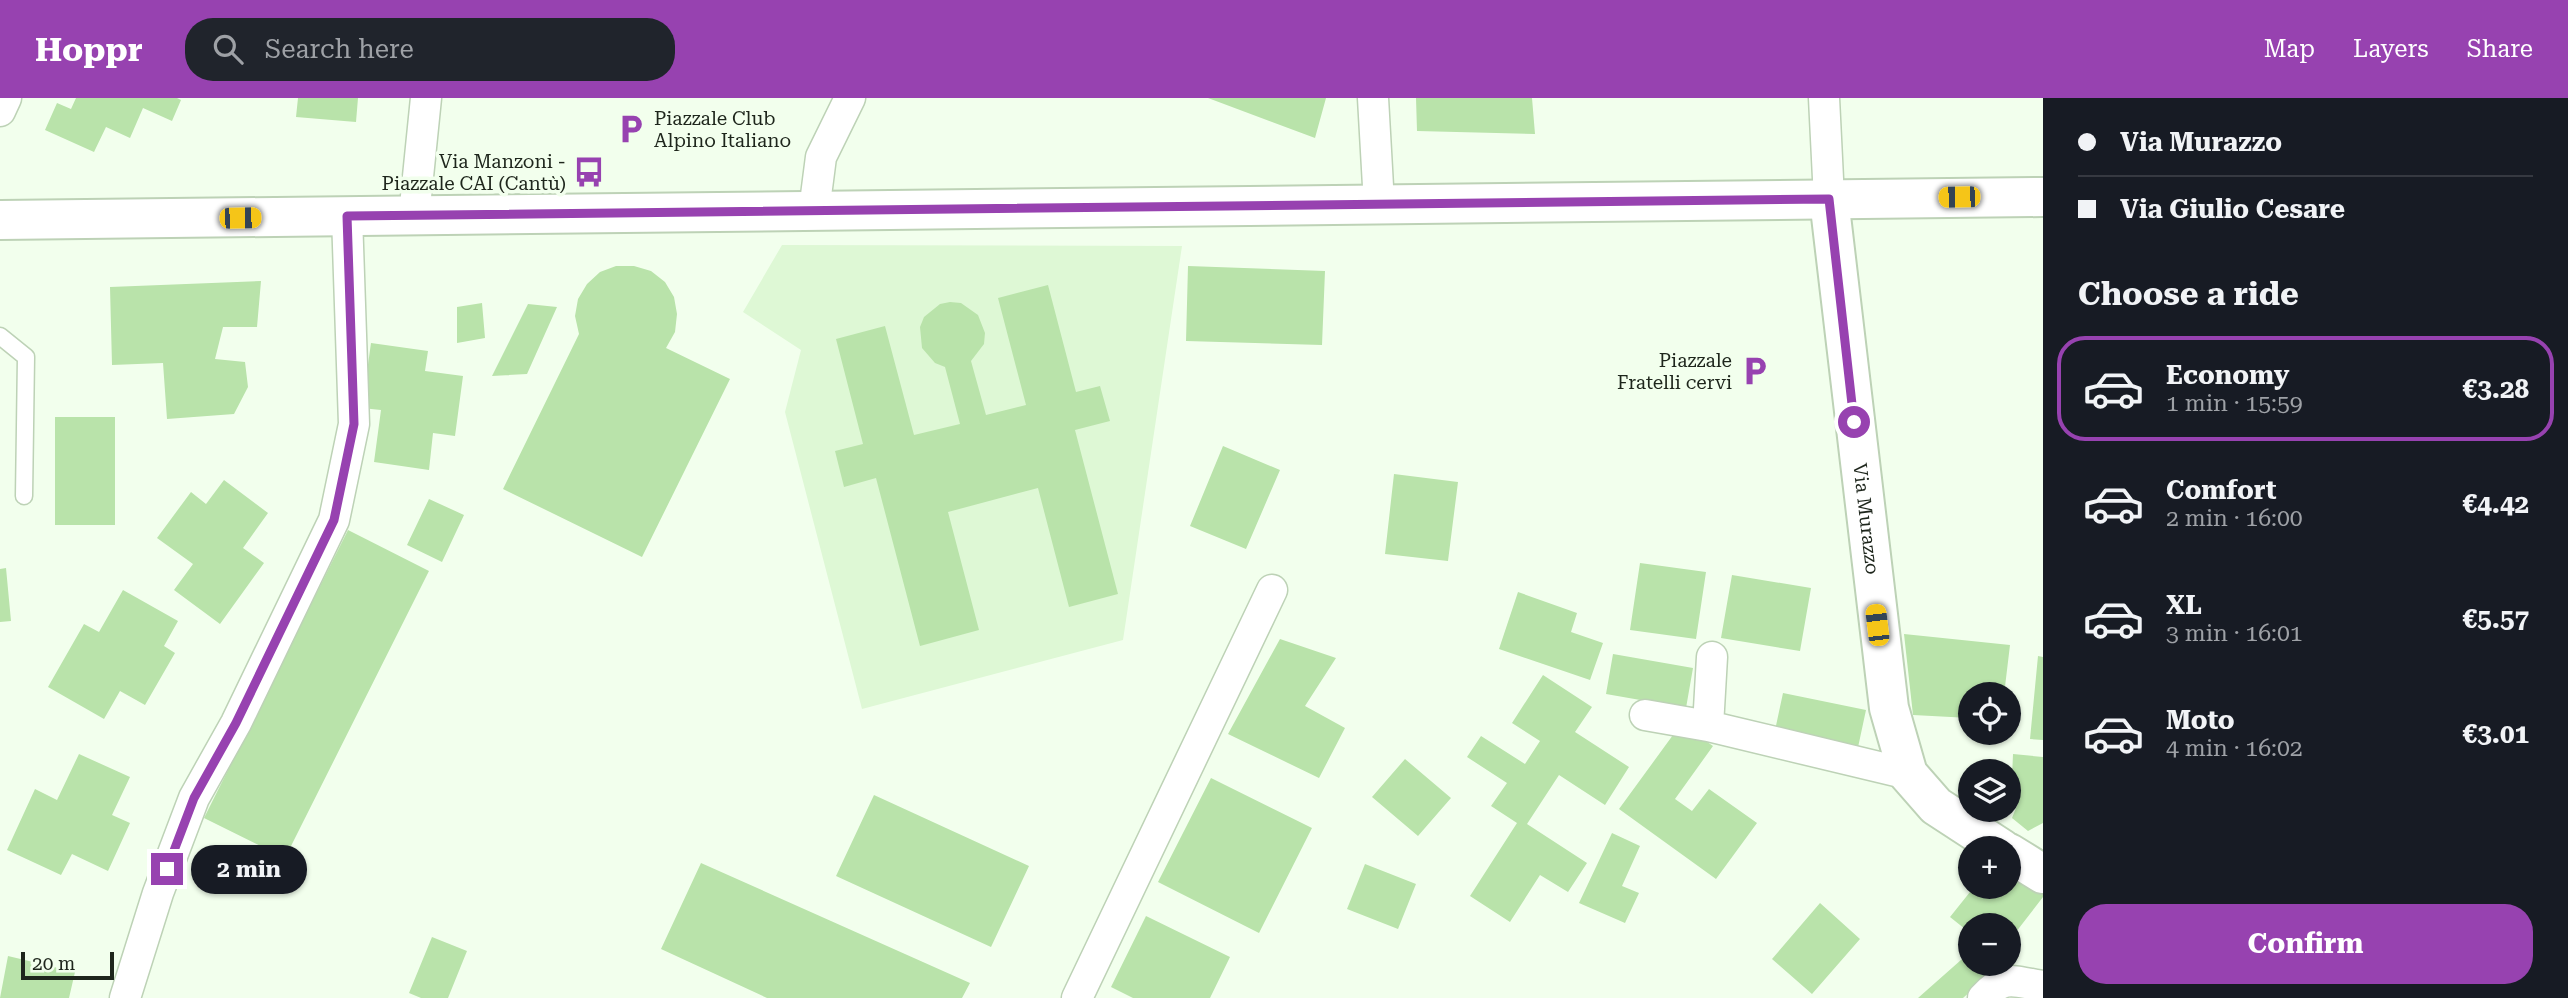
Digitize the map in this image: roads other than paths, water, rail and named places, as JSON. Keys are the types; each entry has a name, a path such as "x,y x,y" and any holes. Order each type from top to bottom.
{"main road":[{"path":"0,220 2043,197"},
{"name":"Via Murazzo","path":"1829,199 1880,650 1889,708 1908,774 1945,813 1981,836"},
{"path":"2021,860 2043,874"}],"street":[{"path":"0,111 6,98"},
{"path":"414,216 426,98"},
{"path":"814,211 821,157 850,98"},
{"path":"1373,98 1379,204"},
{"name":"Via Murazzo","path":"1824,98 1829,199"},
{"path":"125,998 158,893 194,798 236,723 334,520 354,424 347,216"},
{"path":"1077,998 1272,590"},
{"path":"1708,726 1712,657"},
{"path":"1645,715 1708,726 1908,774"},
{"path":"1991,990 2010,980 2043,986"}],"lane":[{"path":"0,336 26,357 24,496"}],"place":[{"name":"Piazzale Club Alpino Italiano","path":"631,129"},
{"name":"Via Manzoni - Piazzale CAI (Cantù)","path":"589,172"},
{"name":"Piazzale Fratelli cervi","path":"1755,371"}]}
